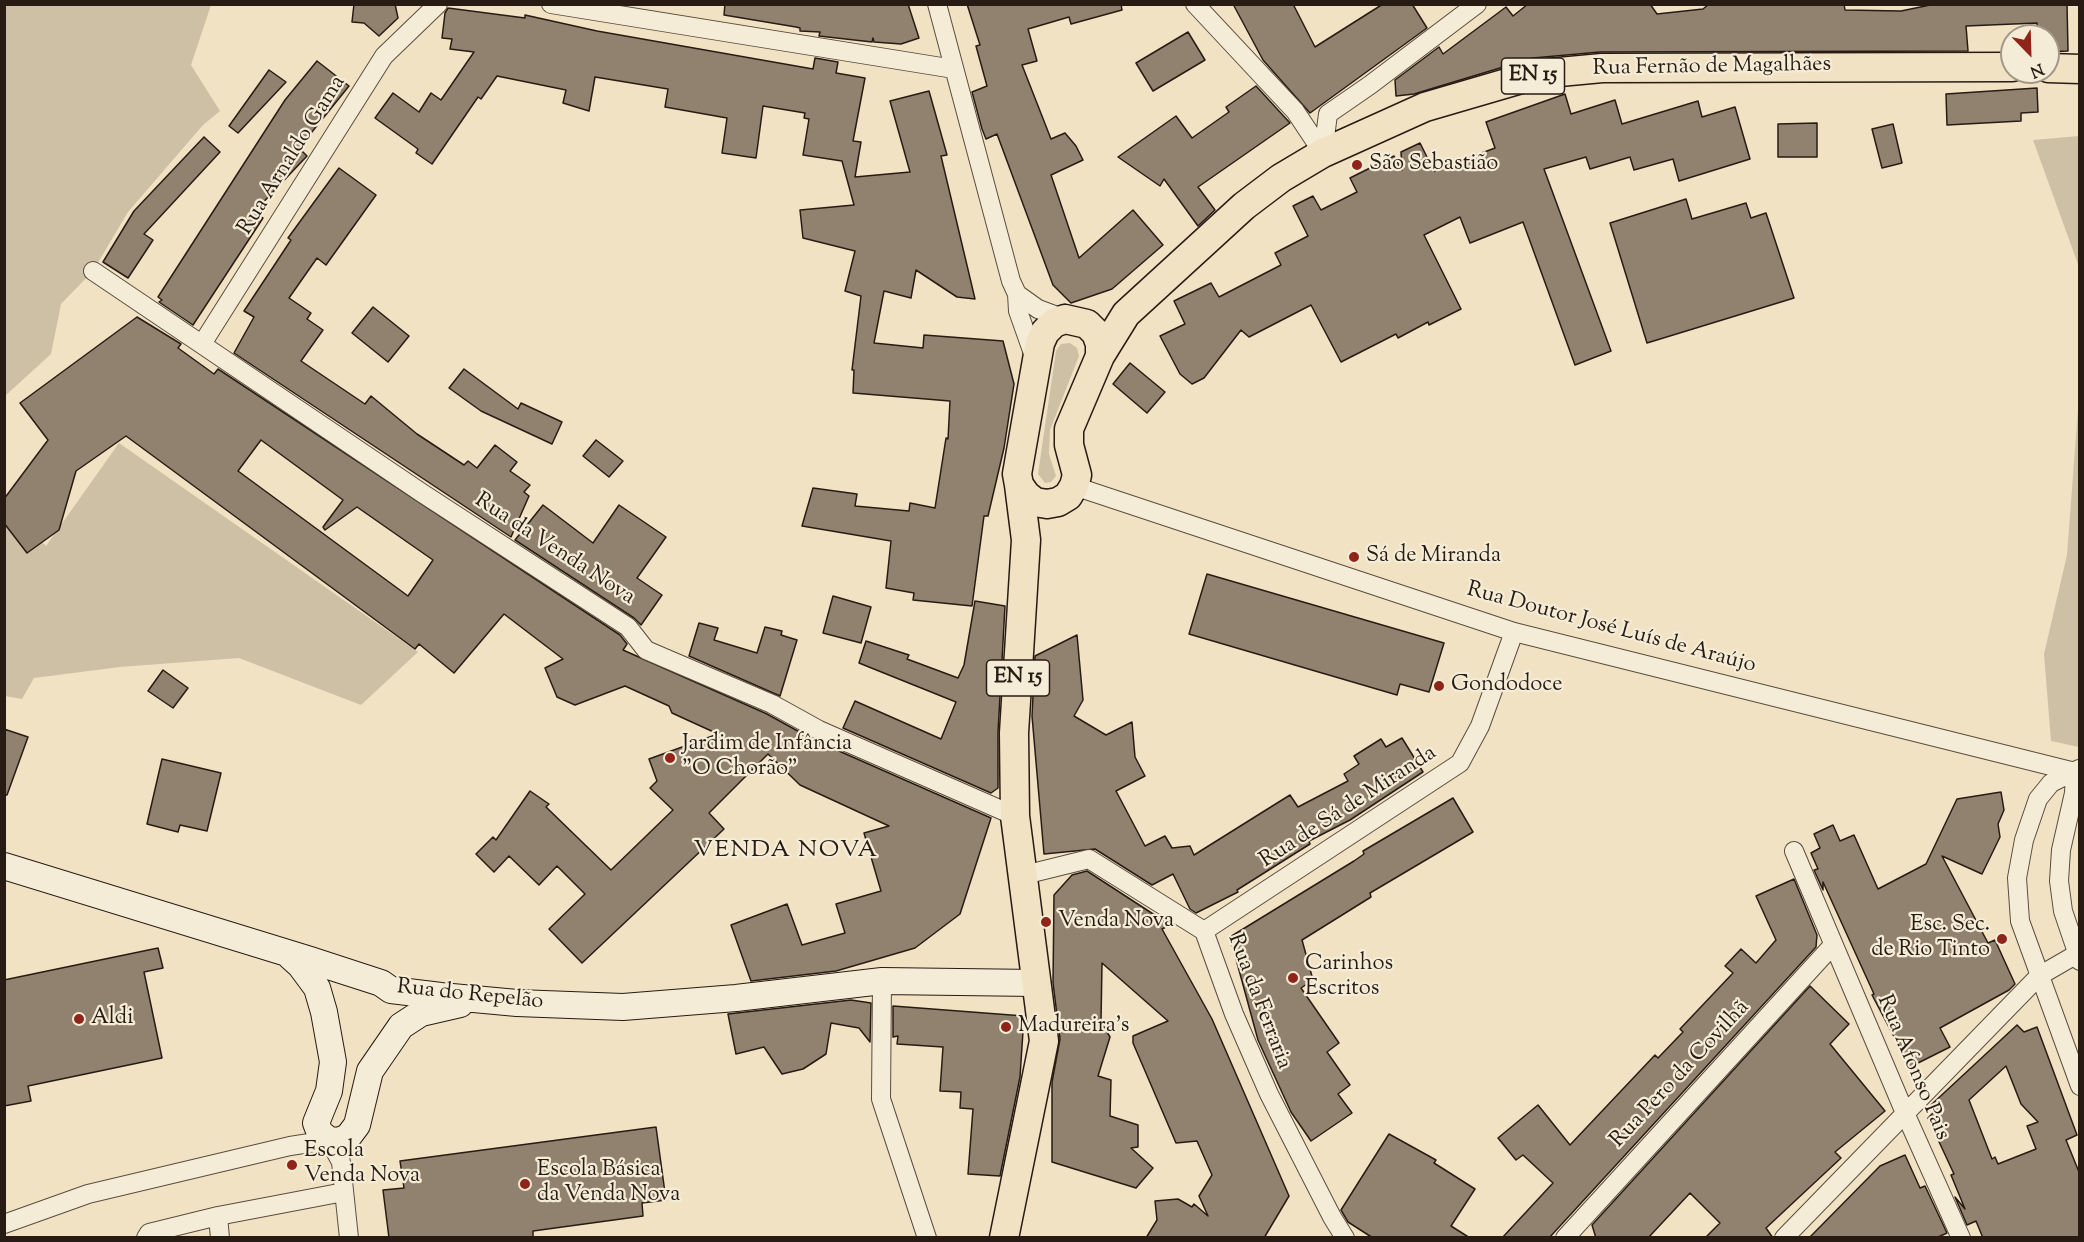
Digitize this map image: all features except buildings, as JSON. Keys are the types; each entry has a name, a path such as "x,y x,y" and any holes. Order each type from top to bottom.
{"main road":[{"name":"Rua Fernão de Magalhães","path":"1066,494 1077,475 1069,445 1069,429 1100,356 1126,314 1244,206 1281,178 1323,153 1425,107 1538,74 1570,70 1664,66 2000,67"},
{"path":"2060,68 2079,69"},
{"name":"Rua Fernão de Magalhães","path":"1076,321 1126,314"},
{"path":"1026,540 1017,474 1040,342 1045,332 1054,323 1076,321 1096,333 1100,344 1100,356"},
{"path":"1019,485 1035,502 1047,504 1066,494"},
{"path":"1026,540 1066,494"},
{"name":"EN 15","path":"1004,1238 1044,1041 1016,816 1014,733 1026,540"}],"street":[{"name":"Rua Arnaldo Gama","path":"202,344 384,56 438,4"},
{"path":"551,4 954,69"},
{"path":"937,4 1011,281 1017,294 1018,311 1036,363"},
{"path":"1194,4 1295,111 1323,153"},
{"path":"1323,153 1328,114 1477,4"},
{"name":"Rua da Venda Nova","path":"93,271 422,493 628,627 646,650 771,704 819,730 1016,816"},
{"path":"1017,294 1038,309 1076,321"},
{"name":"Rua Doutor José Luís de Araújo","path":"1066,494 1514,632 2077,770"},
{"name":"Rua de Sá de Miranda","path":"1204,931 1460,764 1480,726 1514,632"},
{"path":"1784,1238 2039,976 2078,957 2063,912 2059,881 2061,849 2077,770"},
{"path":"2077,770 2051,783 2038,799 2024,840 2017,878 2020,921 2079,1086"},
{"name":"Rua Afonso Pais","path":"1794,851 1905,1113 1961,1238"},
{"name":"Rua da Ferraria","path":"1024,875 1089,859 1204,931 1234,1014 1269,1094 1332,1217 1346,1238"},
{"name":"Rua do Repelão","path":"4,866 285,953 358,978 381,983 391,990 493,1001 623,1006 736,998 882,981 1036,983"},
{"name":"Rua Pero da Covilhã","path":"1565,1238 1833,945"},
{"path":"285,953 310,977 317,988 324,1012 333,1062 323,1131 341,1162 349,1238"},
{"path":"324,1012 331,991 348,979 358,978"},
{"path":"882,981 880,1099 927,1238"},
{"path":"391,990 402,1013 401,1026"},
{"path":"344,1185 347,1156 370,1071 401,1026 429,1011 468,1003 493,1001"},
{"path":"323,1131 338,1141 348,1137 357,1125"},
{"path":"4,1224 88,1194 290,1146 323,1131"},
{"path":"146,1238 149,1233 344,1185"},
{"path":"218,1216 220,1238"}],"shaded area":[{"path":"5,5 211,5 191,65 220,111 203,125 128,212 93,271 61,304 51,354 5,396"},
{"path":"2080,136 2079,267 2033,140"},
{"path":"1070,343 1077,348 1079,356 1050,430 1049,454 1056,476 1051,482 1045,483 1038,474 1056,351 1061,344"},
{"path":"2079,396 2080,747 2051,741 2044,654 2067,555"},
{"path":"119,443 418,652 361,705 239,658 120,667 34,678 22,699 5,696 4,503 46,546"}],"place":[{"name":"São Sebastião","path":"1357,165"},
{"name":"Sá de Miranda","path":"1354,557"},
{"name":"Gondodoce","path":"1439,686"},
{"name":"Jardim de Infância \"O Chorão\"","path":"670,758"},
{"name":"Venda Nova","path":"1046,922"},
{"name":"Esc. Sec. de Rio Tinto","path":"2002,939"},
{"name":"Carinhos Escritos","path":"1293,978"},
{"name":"Aldi","path":"79,1019"},
{"name":"Madureira's","path":"1006,1027"},
{"name":"Escola Venda Nova","path":"292,1165"},
{"name":"Escola Básica da Venda Nova","path":"525,1184"}],"district":[{"name":"VENDA NOVA","path":"786,852"}]}
